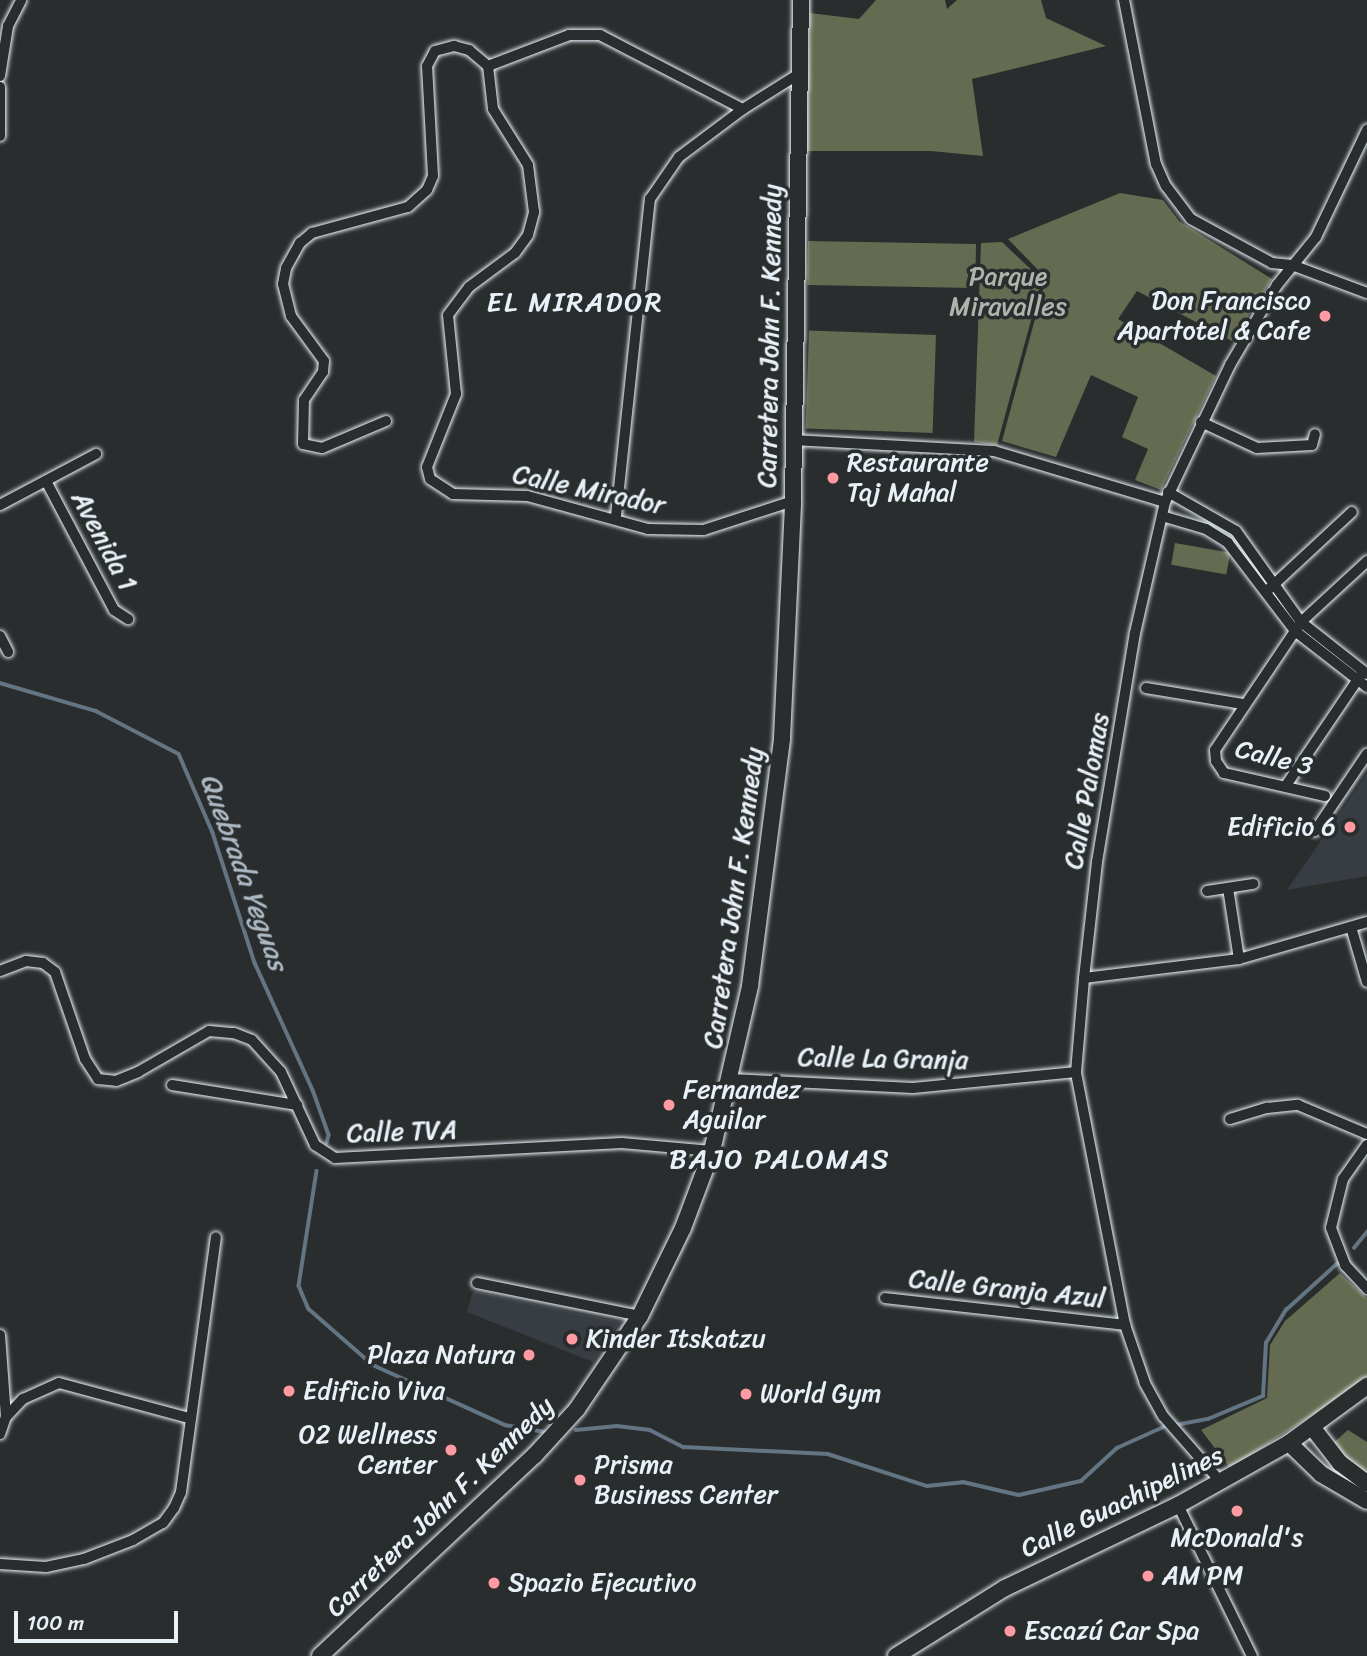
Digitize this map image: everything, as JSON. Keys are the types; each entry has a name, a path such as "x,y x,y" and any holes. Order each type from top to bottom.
{"main road":[{"name":"Carretera John F. Kennedy","path":"320,1656 542,1446 577,1409 640,1316 682,1228 712,1151 731,1079 750,986 782,737 793,501 797,75 801,0"},
{"name":"Calle Guachipelines","path":"896,1656 1005,1588 1178,1505 1289,1443 1367,1386"},
{"path":"1312,1427 1340,1463 1367,1483"},
{"path":"1289,1443 1321,1474 1367,1501"}],"street":[{"path":"0,76 6,35 22,0"},
{"path":"1124,0 1147,124 1166,186 1191,219 1221,239 1272,263 1292,265 1367,293"},
{"path":"386,421 323,448 303,444 304,400 323,372 324,360 291,316 283,284 292,254 312,233 400,210 427,190 433,176 427,66 435,51 454,46 469,50 488,66 569,35 600,36 743,109"},
{"name":"Calle Mirador","path":"488,66 493,109 528,165 534,212 528,235 515,253 469,287 449,315 456,394 430,452 430,480 453,494 527,496 616,516 648,529 704,530 793,501"},
{"path":"616,516 650,199 679,157 743,109 797,75"},
{"path":"0,87 0,136"},
{"name":"Calle Palomas","path":"1220,1481 1163,1416 1145,1383 1125,1325 1076,1072 1084,978 1097,862 1135,633 1167,497 1230,365 1292,265 1316,237 1367,130"},
{"path":"1201,422 1257,448 1312,445 1315,434"},
{"path":"793,440 994,451 1167,497 1236,531 1268,590"},
{"path":"0,505 96,454"},
{"name":"Avenida 1","path":"46,481 114,610 128,618"},
{"path":"1268,590 1352,512"},
{"path":"1162,516 1206,529 1228,543 1298,626 1364,673 1367,687"},
{"path":"1146,688 1243,704 1298,626 1367,561"},
{"path":"0,636 8,652"},
{"path":"1287,784 1364,673"},
{"name":"Calle 3","path":"1243,704 1216,750 1216,761 1224,773 1287,784 1325,796"},
{"path":"1315,831 1367,754"},
{"path":"1207,891 1253,884"},
{"path":"1228,888 1239,959"},
{"path":"1084,978 1239,959 1367,922"},
{"path":"1351,927 1367,982"},
{"name":"Calle TVA","path":"0,971 26,961 43,963 55,972 85,1059 98,1080 116,1081 138,1072 209,1031 234,1033 272,1057 315,1145 335,1158 622,1143 712,1151"},
{"name":"Calle La Granja","path":"731,1079 913,1088 1076,1072"},
{"path":"172,1085 297,1105"},
{"path":"1230,1119 1267,1108 1298,1105 1367,1134"},
{"path":"1367,1145 1343,1178 1331,1228 1345,1265 1367,1289"},
{"path":"0,1564 68,1564 133,1539 163,1523 181,1492 189,1418 216,1237"},
{"path":"477,1283 640,1316"},
{"name":"Calle Granja Azul","path":"885,1298 1125,1325"},
{"path":"0,1335 6,1417 0,1434"},
{"path":"6,1417 36,1391 59,1383 189,1418"},
{"path":"1178,1505 1252,1656"}],"shaded area":[{"path":"1367,774 1367,876 1287,890 1320,842"},
{"name":"Kinder Itskatzu","path":"473,1291 620,1322 593,1362 467,1312"}],"green space":[{"path":"876,0 945,0 947,9 957,0 1041,0 1046,18 1106,46 972,79 983,156 931,151 806,151 810,13 859,19"},
{"path":"1120,193 1163,200 1179,221 1272,279 1232,341 1137,291 1118,319 1216,376 1161,490 1135,480 1148,449 1122,437 1138,397 1091,375 1056,457 1002,441 1046,278 1008,239"},
{"path":"808,241 976,244 975,288 807,285"},
{"name":"Parque Miravalles","path":"1002,242 1042,280 997,445 974,442 981,243"},
{"path":"809,331 936,335 933,433 806,429"},
{"path":"1175,543 1230,553 1226,574 1171,565"},
{"path":"1340,1273 1367,1298 1367,1380 1230,1468 1201,1430 1267,1398 1270,1345 1285,1321"},
{"path":"1348,1430 1367,1442 1367,1474 1354,1468 1332,1444"}],"waterway":[{"name":"Quebrada Yeguas","path":"0,683 96,711 179,754 213,833 255,963 313,1090 329,1135 327,1143"},
{"name":"Quebrada Yeguas","path":"317,1171 299,1286 309,1309 373,1365 505,1425 544,1432"},
{"name":"Quebrada Yeguas","path":"1354,1248 1367,1232"},
{"name":"Quebrada Yeguas","path":"1176,1425 1208,1419 1263,1396 1266,1343 1286,1310 1338,1263"},
{"name":"Quebrada Yeguas","path":"576,1430 617,1426 650,1430 684,1447 828,1454 927,1486 963,1482 1019,1495 1081,1481 1117,1448 1168,1425"}],"place":[{"name":"Don Francisco Apartotel & Cafe","path":"1325,316"},
{"name":"Restaurante Taj Mahal","path":"833,478"},
{"name":"Edificio 6","path":"1350,827"},
{"name":"Fernandez Aguilar","path":"669,1105"},
{"name":"Kinder Itskatzu","path":"572,1339"},
{"name":"Plaza Natura","path":"529,1355"},
{"name":"Edificio Viva","path":"289,1391"},
{"name":"World Gym","path":"746,1394"},
{"name":"O2 Wellness Center","path":"451,1450"},
{"name":"Prisma Business Center","path":"580,1480"},
{"name":"McDonald's","path":"1237,1511"},
{"name":"AM PM","path":"1148,1576"},
{"name":"Spazio Ejecutivo","path":"494,1583"},
{"name":"Escazú Car Spa","path":"1010,1631"}],"district":[{"name":"EL MIRADOR","path":"575,302"},
{"name":"BAJO PALOMAS","path":"780,1159"}]}
